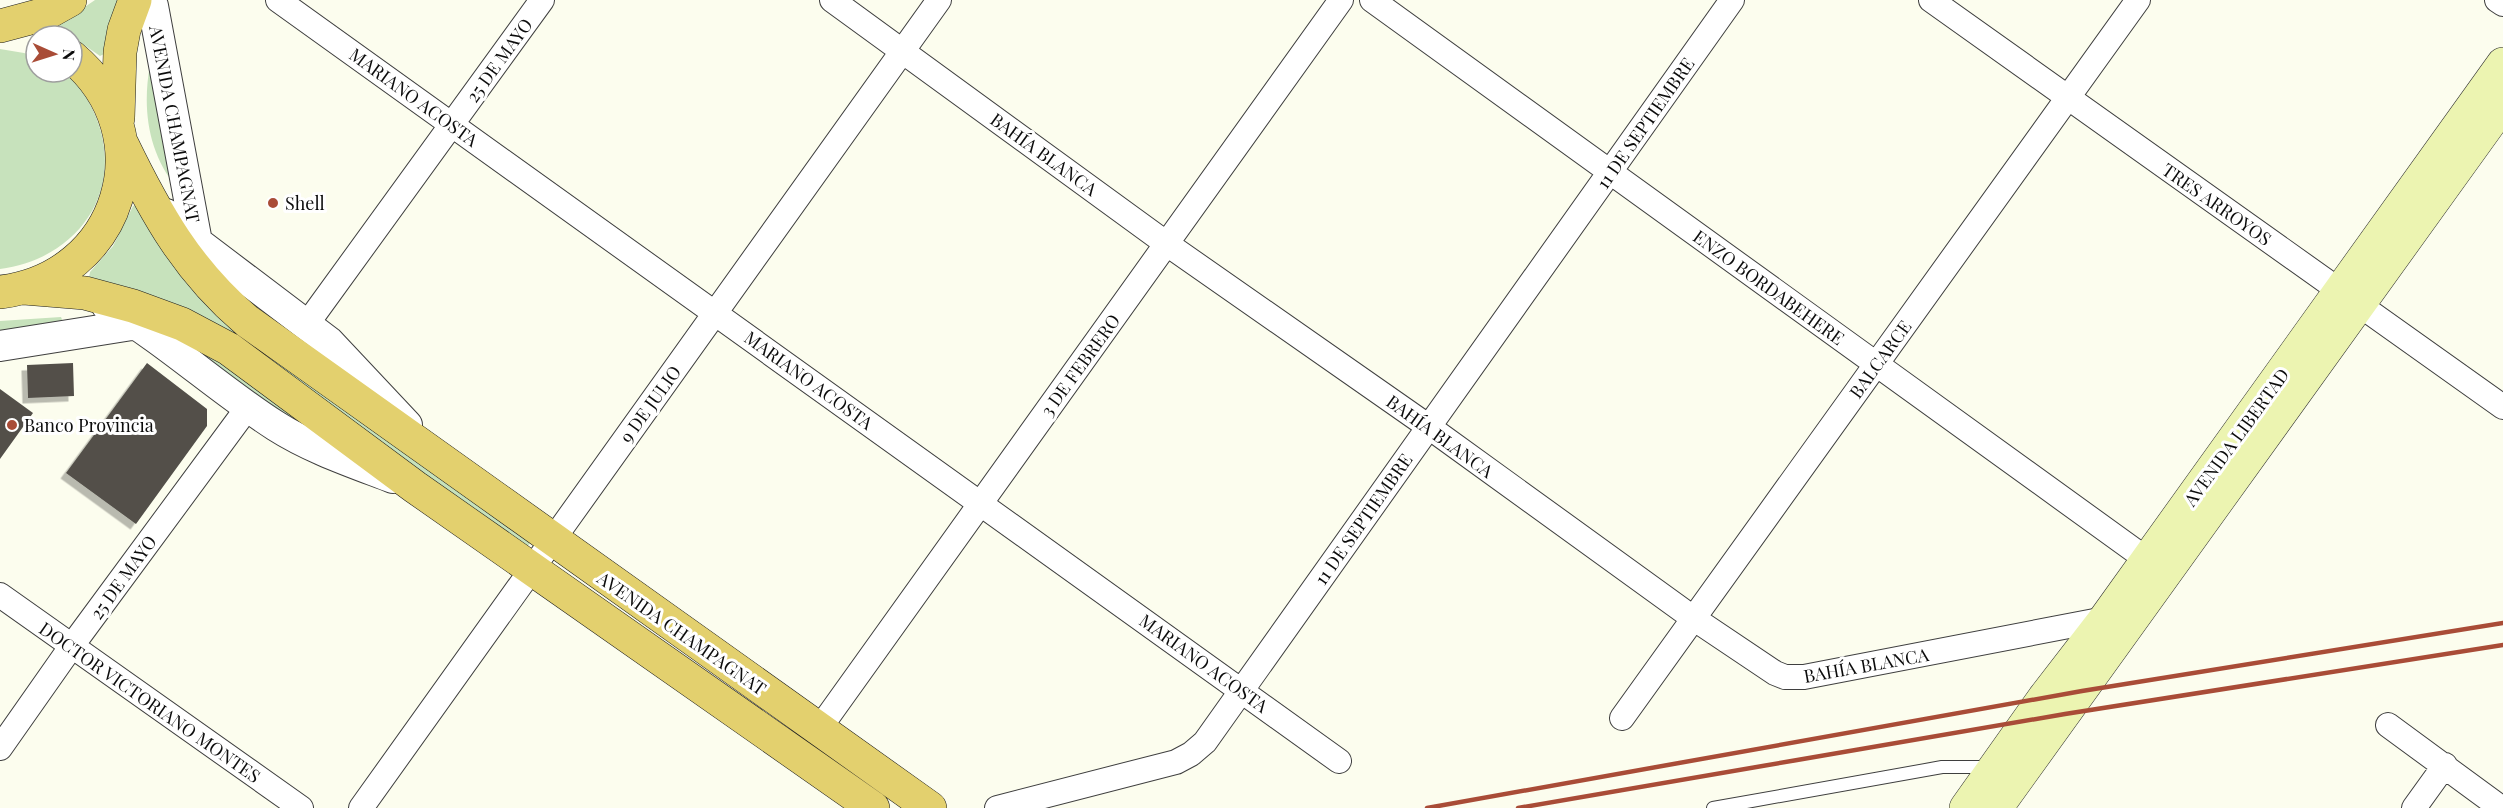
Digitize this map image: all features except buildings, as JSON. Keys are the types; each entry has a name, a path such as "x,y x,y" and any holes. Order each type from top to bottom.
{"highway":[{"path":"12,29 42,0"},
{"path":"12,29 70,0"},
{"path":"12,290 66,269 83,255 100,233 114,207 121,181 120,52 124,30 148,2"},
{"name":"AVENIDA CHAMPAGNAT","path":"84,69 98,84 109,103 147,195 178,246 210,287 256,328 930,808"},
{"path":"197,242 210,287"},
{"name":"AVENIDA CHAMPAGNAT","path":"12,290 85,293 133,306 182,324 229,349 415,487 873,808"},
{"path":"138,324 182,324"}],"main road":[{"name":"AVENIDA LIBERTAD","path":"1996,808 2157,567 2350,298 2503,64"},
{"name":"AVENIDA LIBERTAD","path":"2350,298 2503,104"},
{"name":"AVENIDA LIBERTAD","path":"1966,808 2044,698 2105,619 2157,567"}],"street":[{"name":"MARIANO ACOSTA","path":"278,0 1339,761"},
{"name":"25 DE MAYO","path":"307,324 542,0"},
{"name":"BAHÍA BLANCA","path":"832,0 1167,244 1429,427 1693,618 1775,673 1795,678 2105,619"},
{"name":"9 DE JULIO","path":"361,808 939,0"},
{"name":"3 DE FEBRERO","path":"819,729 1341,0"},
{"name":"ENZO BORDABEHERE","path":"1372,0 2157,567"},
{"name":"11 DE SEPTIEMBRE","path":"997,808 1176,762 1191,754 1205,742 1732,0"},
{"name":"TRES ARROYOS","path":"1931,0 2503,407"},
{"name":"BALCARCE","path":"1622,718 2138,0"},
{"path":"2497,0 2503,4"},
{"name":"AVENIDA CHAMPAGNAT","path":"148,2 197,242"},
{"name":"AVENIDA CHAMPAGNAT","path":"147,195 197,242 307,324 345,358 435,456"},
{"name":"AVENIDA CHAMPAGNAT","path":"85,293 138,324 248,407 308,444 415,487"},
{"path":"0,346 138,324"},
{"name":"25 DE MAYO","path":"0,748 71,646 248,407"},
{"name":"DOCTOR VICTORIANO MONTES","path":"0,596 301,808"},
{"path":"2388,725 2501,808"},
{"path":"2414,808 2445,765"}],"lane":[{"path":"1713,808 1942,767 1995,767"}],"green space":[{"path":"95,0 122,0 104,54 100,56 84,45 84,24 60,24"},
{"path":"0,49 24,53 24,84 76,84 78,86 96,117 104,145 104,171 99,195 88,217 72,236 52,252 27,263 0,269"},
{"path":"150,65 177,188 159,160 150,130 147,98"},
{"path":"137,205 160,238 531,542 527,547 89,278 90,272 113,246 133,206"},
{"path":"61,317 63,322 0,335 0,321"},
{"path":"187,338 316,428 314,436 185,345"}],"railway":[{"path":"1427,808 2082,691 2503,623"},
{"path":"1518,808 2065,714 2503,645"}],"place":[{"name":"Shell","path":"273,203"},
{"name":"Banco Provincia","path":"12,425"}]}
